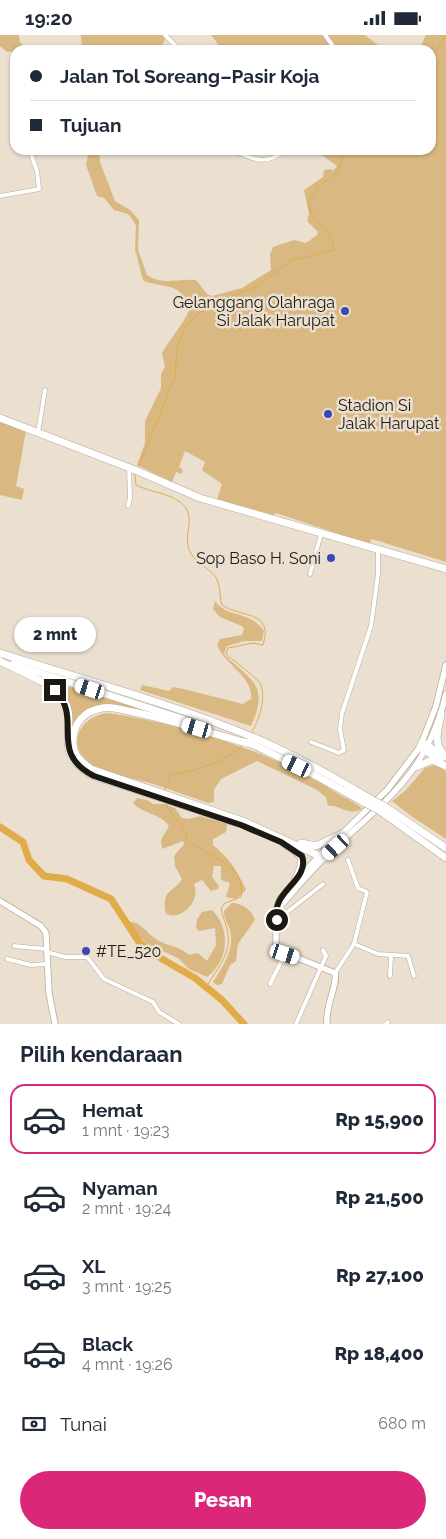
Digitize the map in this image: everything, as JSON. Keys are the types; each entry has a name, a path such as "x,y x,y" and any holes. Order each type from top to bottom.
{"highway":[{"path":"0,418 135,470 200,498 446,569"},
{"path":"0,653 82,678 254,743 382,809 446,848"},
{"path":"0,661 237,736"},
{"path":"0,661 50,686 64,699 67,709 70,753 81,770 94,776 243,821 321,858"},
{"path":"153,793 101,773 84,764 73,748 73,731 79,719 93,710 112,708 237,736"},
{"path":"441,714 436,742 439,750 446,757"},
{"path":"424,746 446,757"},
{"path":"424,746 446,765"},
{"path":"416,767 432,760 446,765"},
{"path":"176,800 321,858"},
{"path":"382,809 446,858"},
{"path":"270,833 316,846 342,834"},
{"path":"281,842 302,856 303,867 295,881"}],"street":[{"path":"165,35 175,45"},
{"path":"0,196 38,190 37,171 31,155"},
{"path":"248,155 266,161 279,155"},
{"path":"38,433 45,390"},
{"path":"128,506 130,498 128,479 135,470"},
{"path":"310,574 321,534"},
{"path":"311,742 339,753 344,750 340,730 342,713 371,627 378,574 378,549"},
{"path":"335,973 285,954 276,948 276,910 280,899 295,881 384,803 416,767 436,706 446,665"},
{"path":"276,910 342,834 387,790 424,746 441,714 446,693"},
{"path":"326,1024 326,1012 335,981 335,973 354,944 367,893 358,888 348,861"},
{"path":"277,920 322,884"},
{"path":"0,901 41,926 46,933 48,993 55,1024"},
{"path":"354,944 378,954 408,956 414,976"},
{"path":"14,946 46,951 64,957 87,957 104,979 153,1002 159,1012 179,1024"},
{"path":"296,1024 326,955 323,950"},
{"path":"270,984 285,954"},
{"path":"390,976 391,956"},
{"path":"7,959 31,965 48,964"}],"shaded area":[{"path":"0,35 19,35 23,45 10,45 10,52 7,52 0,46"},
{"path":"81,35 167,35 162,45 82,45"},
{"path":"211,35 365,35 378,45 218,45"},
{"name":"Gelanggang Olahraga Si Jalak Harupat","path":"426,35 446,35 446,562 372,539 369,544 276,513 274,515 217,499 222,484 202,470 205,462 185,451 179,467 183,470 181,474 176,472 172,482 137,465 145,443 145,421 161,388 161,374 165,367 162,353 190,308 183,295 173,288 143,280 135,249 136,226 128,214 114,210 104,198 97,196 86,165 88,155 99,155 100,162 115,201 130,210 139,220 138,250 147,275 165,281 196,280 207,294 212,296 242,288 271,270 270,254 273,247 294,240 306,243 317,235 318,232 307,221 309,214 304,190 323,177 324,170 331,169 333,171 337,166 322,155 436,155 436,45 421,45"},
{"path":"0,421 26,431 16,486 24,489 22,500 0,495"},
{"path":"215,601 220,607 252,620 264,631 262,641 245,641 227,646 224,654 255,684 258,692 259,701 251,726 140,690 142,685 169,691 173,687 243,704 251,699 251,691 248,684 221,652 217,645 220,639 242,635 244,629 242,626 220,617 213,609"},
{"path":"53,682 147,710 146,712 99,705 92,707 78,717 70,740 68,700"},
{"path":"107,713 198,732 258,753 314,780 355,803 362,809 352,812 328,806 326,797 317,790 257,761 221,779 214,790 214,802 208,803 154,784 104,771 83,757 77,741 83,726 89,720"},
{"path":"434,765 446,771 446,839 392,801 405,791 425,768"},
{"path":"137,798 147,800 153,804 164,804 175,808 182,818 188,819 200,816 227,824 226,832 213,839 213,845 232,865 246,890 236,899 226,897 230,883 221,880 221,866 214,866 212,877 219,886 218,889 211,891 202,880 194,884 195,897 189,908 178,915 166,914 166,895 182,879 175,866 174,856 184,844 183,841 162,849 161,840 169,826 161,819 137,807 133,803"},
{"path":"232,903 240,904 246,908 255,920 238,944 236,961 230,965 222,984 217,985 213,982 224,964 231,944 230,930 224,911"},
{"path":"212,910 222,926 225,935 225,945 220,962 207,977 189,969 178,958 151,946 139,937 130,922 139,925 158,940 185,951 189,955 198,953 207,961 216,945 215,928 199,931 196,928 197,919 202,912"}],"waterway":[{"path":"436,50 446,35"},
{"path":"138,468 175,377 177,348 186,325 201,312 220,301 257,286 292,260 334,250 330,237 313,215 309,201 318,187 337,172 344,155"},
{"path":"135,474 136,485 170,497 180,502 186,508 189,521 187,541 189,548 194,558 217,579 222,605 254,617 260,620 264,626 263,645 253,643 228,648 226,654 250,673 260,683 262,689 261,709 251,733"},
{"path":"164,791 171,775 199,768 230,756 243,744"},
{"path":"166,803 170,812 184,829 187,839 231,868 238,876 241,885 241,897 225,903 221,908 227,930 227,949 222,962 206,987"},
{"path":"0,827 23,842 29,860 44,876 67,879 111,899 139,942 162,959 195,978 222,1000 244,1024"}],"place":[{"name":"Gelanggang Olahraga Si Jalak Harupat","path":"345,311"},
{"name":"Stadion Si Jalak Harupat","path":"328,414"},
{"name":"Sop Baso H. Soni","path":"331,558"},
{"name":"#TE_520","path":"86,951"}],"route":[{"path":"55,690 64,699 67,709 70,753 81,770 241,825 281,842 302,856 303,867 295,881 277,904 277,920"}]}
